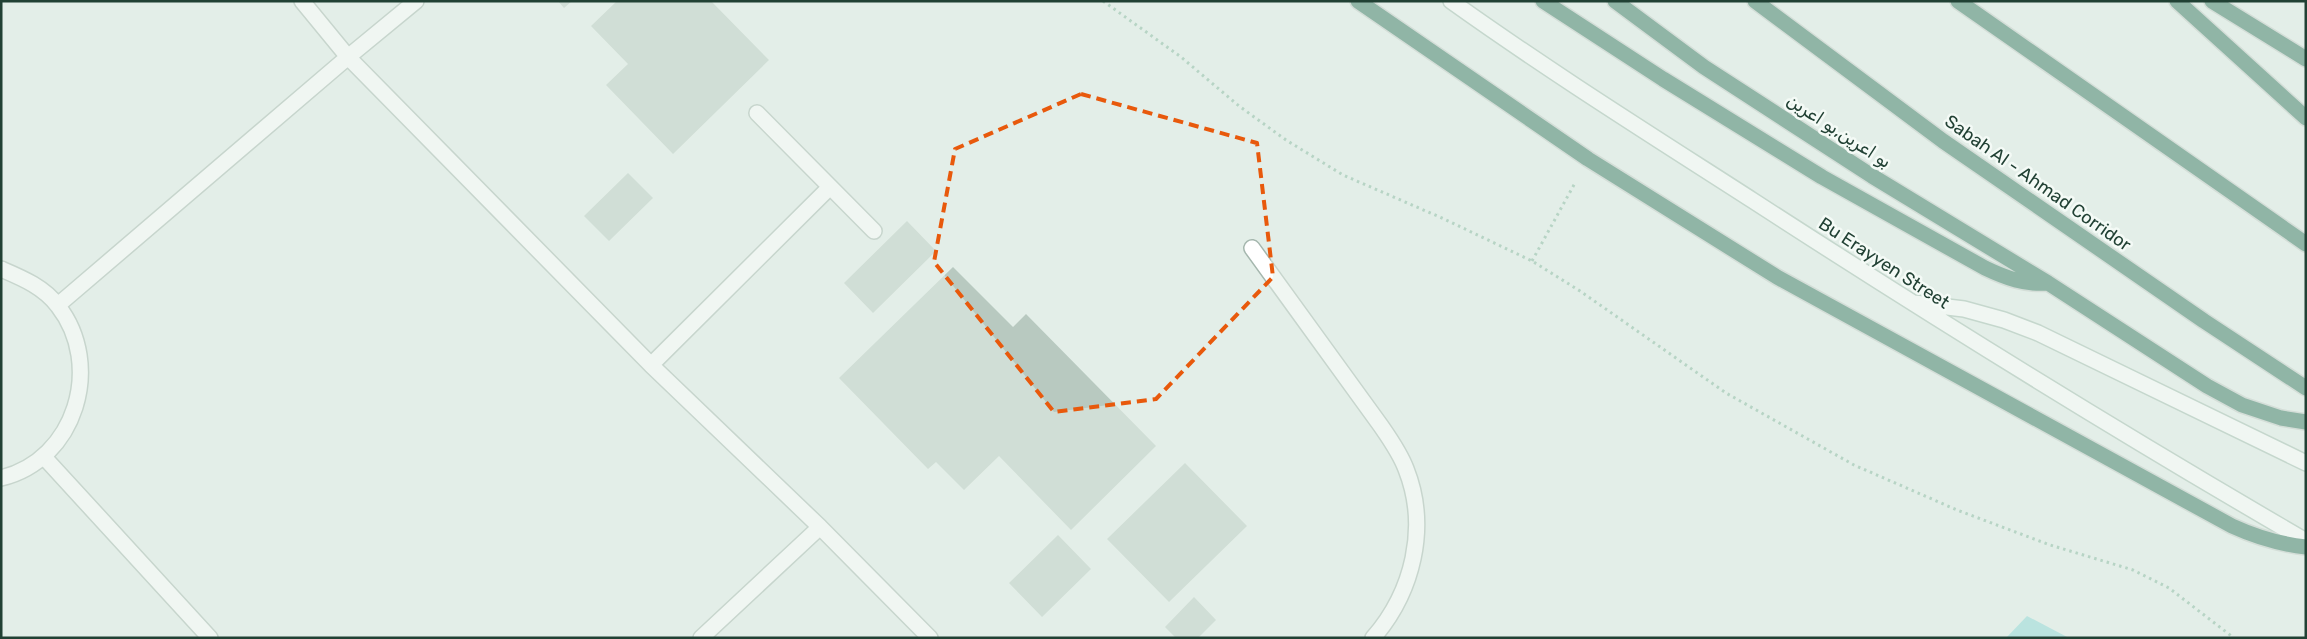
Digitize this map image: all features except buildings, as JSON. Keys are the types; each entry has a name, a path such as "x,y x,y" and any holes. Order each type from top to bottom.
{"highway":[{"path":"1358,1 1588,159 1777,277 2232,526 2253,536 2281,544 2306,547"},
{"path":"1544,1 1663,79 1822,177 1978,264 2005,278 2031,284 2048,283 2207,386 2242,405 2281,418 2306,422"},
{"name":"بو اعرين,بو اعرين","path":"1615,1 1704,67 1872,176 2048,283"},
{"name":"Sabah Al - Ahmad Corridor","path":"1755,1 1944,141 2204,321 2306,388"},
{"path":"1958,1 2306,244"},
{"path":"2176,1 2306,118"},
{"path":"2212,1 2306,60"}],"main road":[{"path":"302,1 348,56 651,364 820,527 930,638"},
{"path":"58,305 348,56 416,1"},
{"name":"Bu Erayyen Street","path":"1451,1 1567,81 1910,302 2150,451 2306,541"},
{"path":"757,113 874,231"},
{"path":"651,364 830,187"},
{"path":"1252,248 1395,446 1406,469 1413,494 1416,544 1411,569 1402,594 1390,616 1373,638"},
{"path":"1,269 32,283 58,305 75,334 82,367 78,401 66,431 44,456 13,475 1,478"},
{"path":"1910,302 1964,309 2004,320 2038,333 2306,463"},
{"path":"44,456 210,638"},
{"path":"701,638 820,527"}],"path":[{"path":"1103,1 1181,57 1238,106 1286,140 1343,175 1442,218 1532,261 1580,290 1726,392 1854,465 1957,510 2050,545 2132,570 2169,588 2234,638"},
{"path":"1532,261 1588,159"}],"highlighted area":[{"path":"1081,94 1257,143 1273,277 1156,399 1054,412 934,262 955,149"}],"water":[{"path":"2027,616 2069,638 2006,638"}]}
